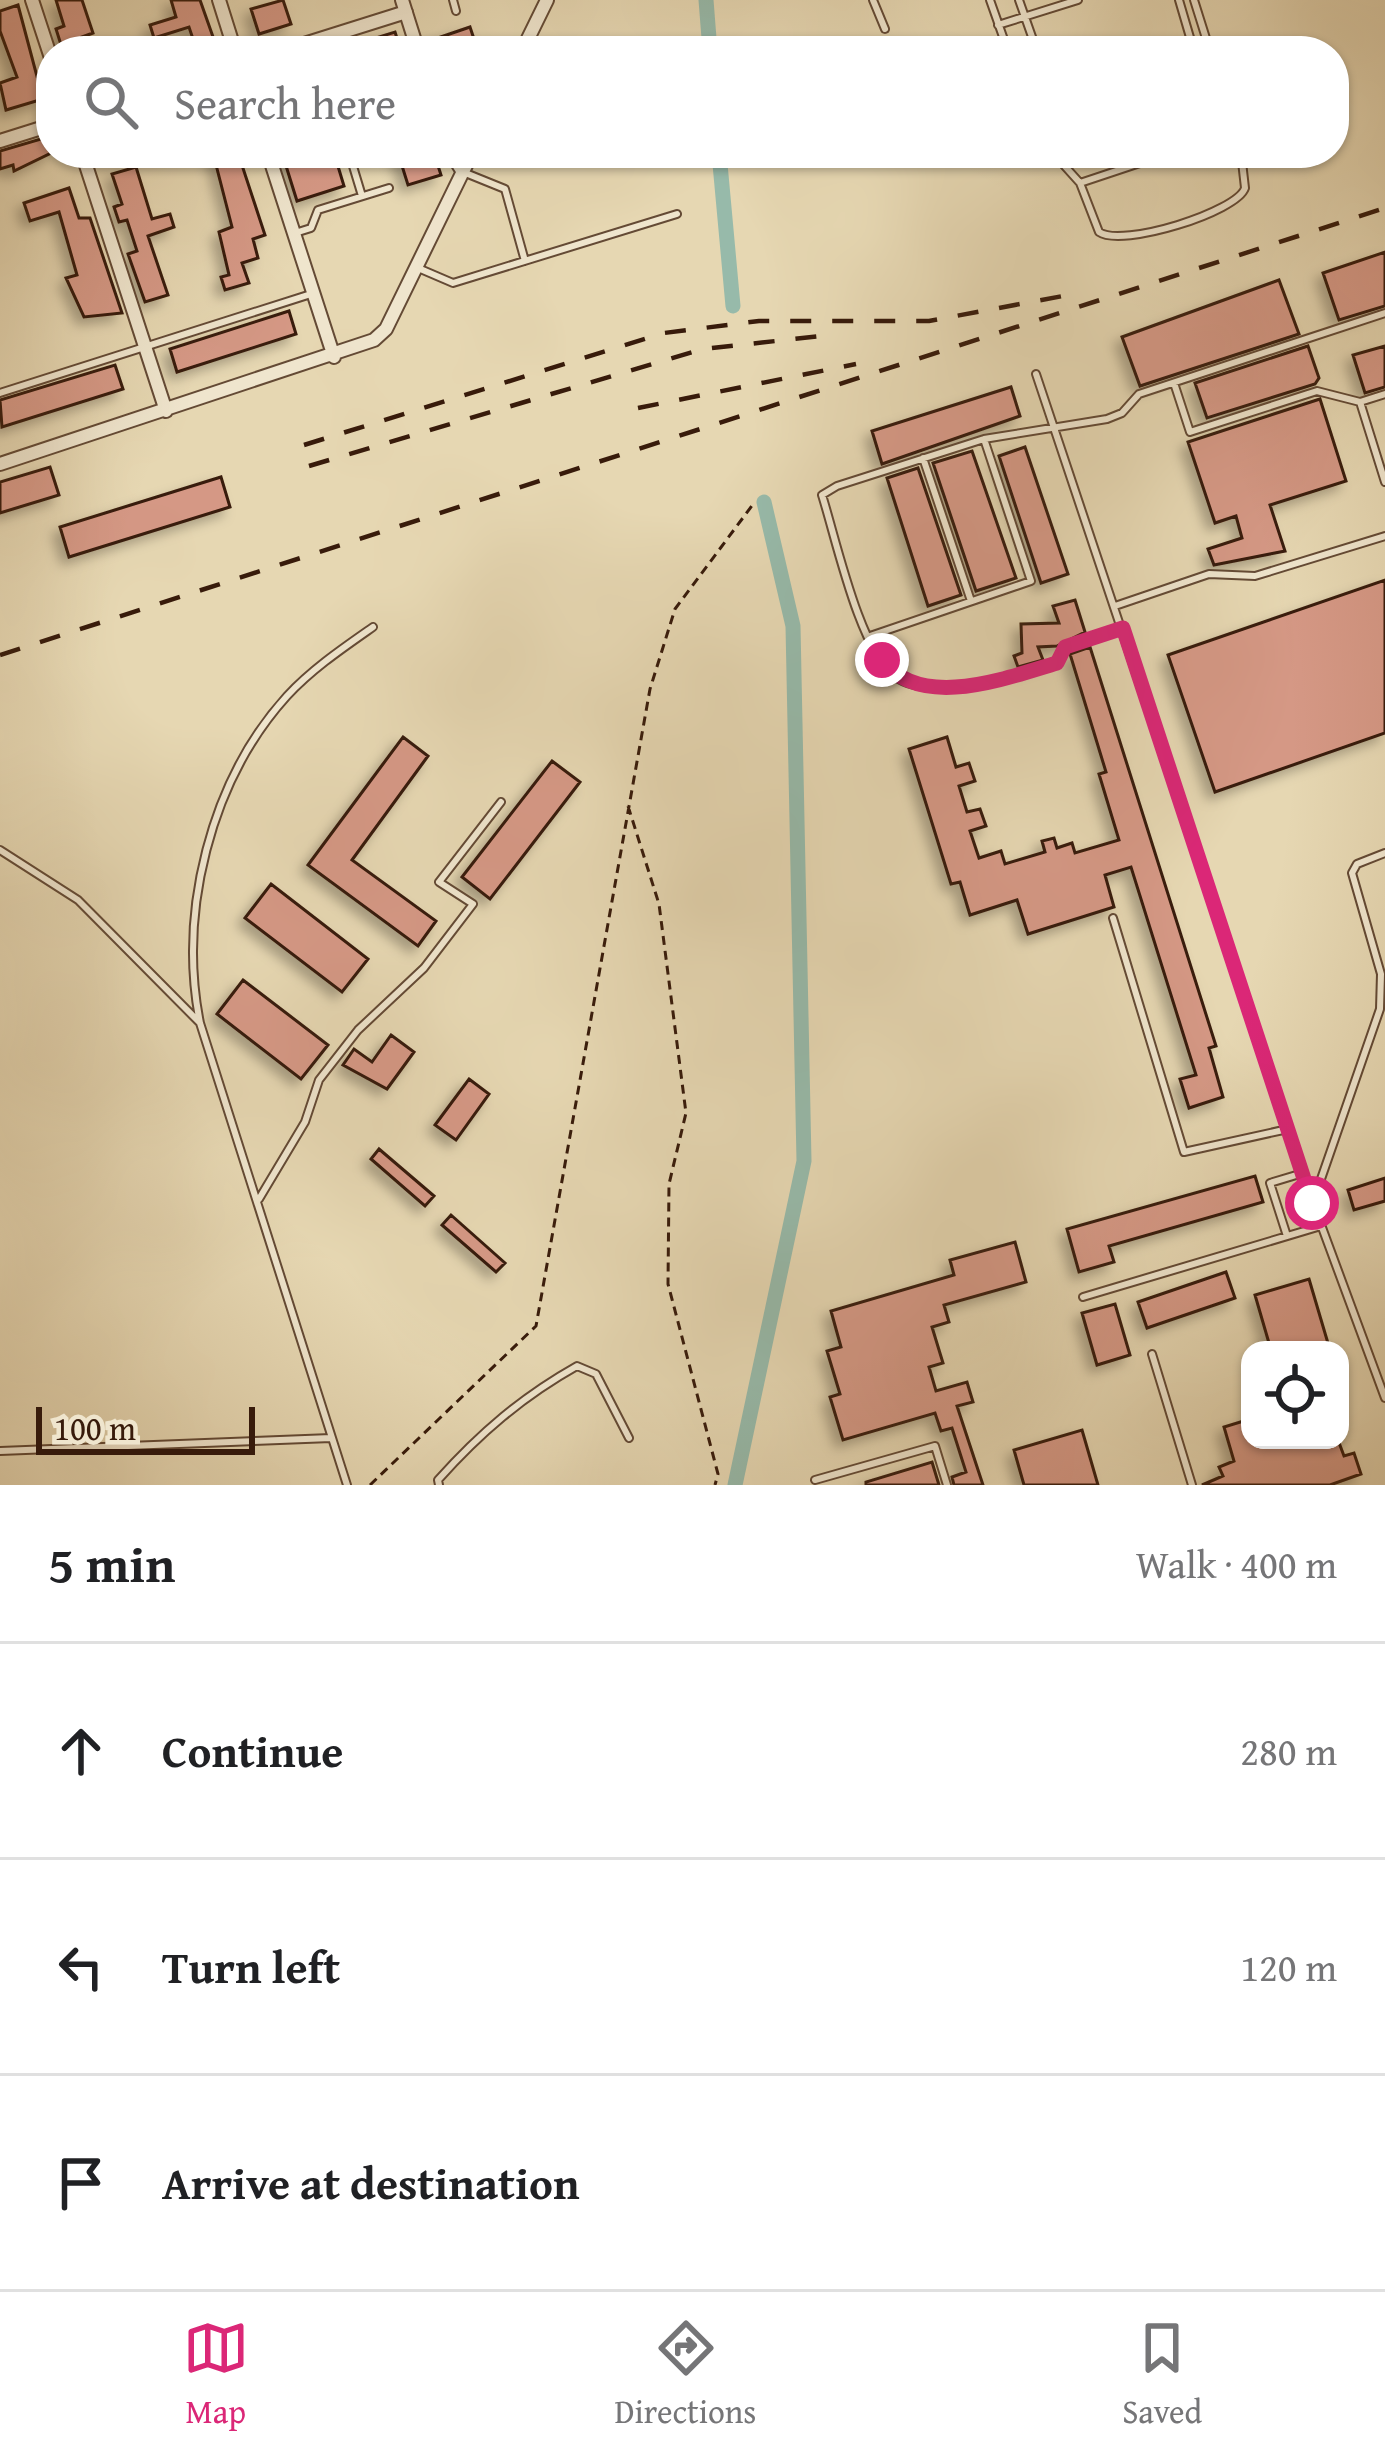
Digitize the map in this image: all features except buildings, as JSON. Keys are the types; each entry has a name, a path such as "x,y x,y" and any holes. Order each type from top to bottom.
{"street":[{"path":"32,0 44,36"},
{"path":"219,0 230,36"},
{"path":"529,36 547,0"},
{"path":"323,36 404,6 413,36"},
{"path":"0,141 36,130"},
{"path":"87,168 166,411"},
{"path":"273,168 334,357"},
{"path":"460,168 463,172"},
{"path":"0,464 334,357 386,329 465,168"}],"lane":[{"path":"453,0 457,11"},
{"path":"873,0 885,29"},
{"path":"990,0 1002,36"},
{"path":"1019,0 1032,36"},
{"path":"998,25 1078,0"},
{"path":"1180,0 1190,36"},
{"path":"1194,0 1205,36"},
{"path":"354,168 362,196"},
{"path":"1066,168 1080,183 1099,232 1117,241 1234,204 1245,188 1242,168"},
{"path":"1080,183 1125,168"},
{"path":"463,172 505,189 525,261"},
{"path":"294,233 311,228 318,210 389,188"},
{"path":"416,267 453,283 677,214"},
{"path":"0,393 314,294"},
{"path":"1123,628 1065,647 1057,663 983,685 907,682 893,675 870,636 822,496 984,439 1122,413 1139,394 1385,313"},
{"path":"1036,374 1312,1203 1385,1398"},
{"path":"1174,383 1190,433 1317,391 1360,402 1385,394"},
{"path":"1360,402 1385,482"},
{"path":"870,636 1030,581 984,439"},
{"path":"923,458 971,602"},
{"path":"1115,606 1209,574 1255,576 1385,536"},
{"path":"347,1485 200,1023 192,982 194,904 207,851 238,771 287,696 373,627"},
{"path":"259,1199 305,1122 319,1080 358,1030 424,968 472,904 439,882 501,802"},
{"path":"0,850 78,900 200,1023"},
{"path":"1312,1203 1380,1009 1381,974 1352,873 1368,858 1385,853"},
{"path":"1113,918 1184,1151 1288,1129"},
{"path":"1287,1236 1270,1183 1303,1173"},
{"path":"1083,1297 1322,1226"},
{"path":"1152,1354 1192,1485"},
{"path":"440,1485 438,1480 481,1432 527,1394 578,1366 596,1373 628,1438"},
{"path":"0,1451 332,1438"},
{"path":"815,1480 935,1447 947,1485"}],"path":[{"path":"370,1485 536,1326 650,689 675,609 754,503"},
{"path":"627,803 659,904 676,1008 686,1113 669,1184 668,1284 718,1474 716,1485"}],"waterway":[{"path":"706,0 709,36"},
{"path":"720,168 733,306"},
{"path":"735,1485 804,1161 793,626 764,502"}],"railway":[{"path":"0,655 1385,208"},
{"path":"304,445 664,333 759,321 929,321 1063,296"},
{"path":"309,466 703,349 821,336"},
{"path":"638,408 856,364"}],"route":[{"path":"882,660 893,675 907,682 983,685 1057,663 1065,647 1123,628 1312,1203"}]}
